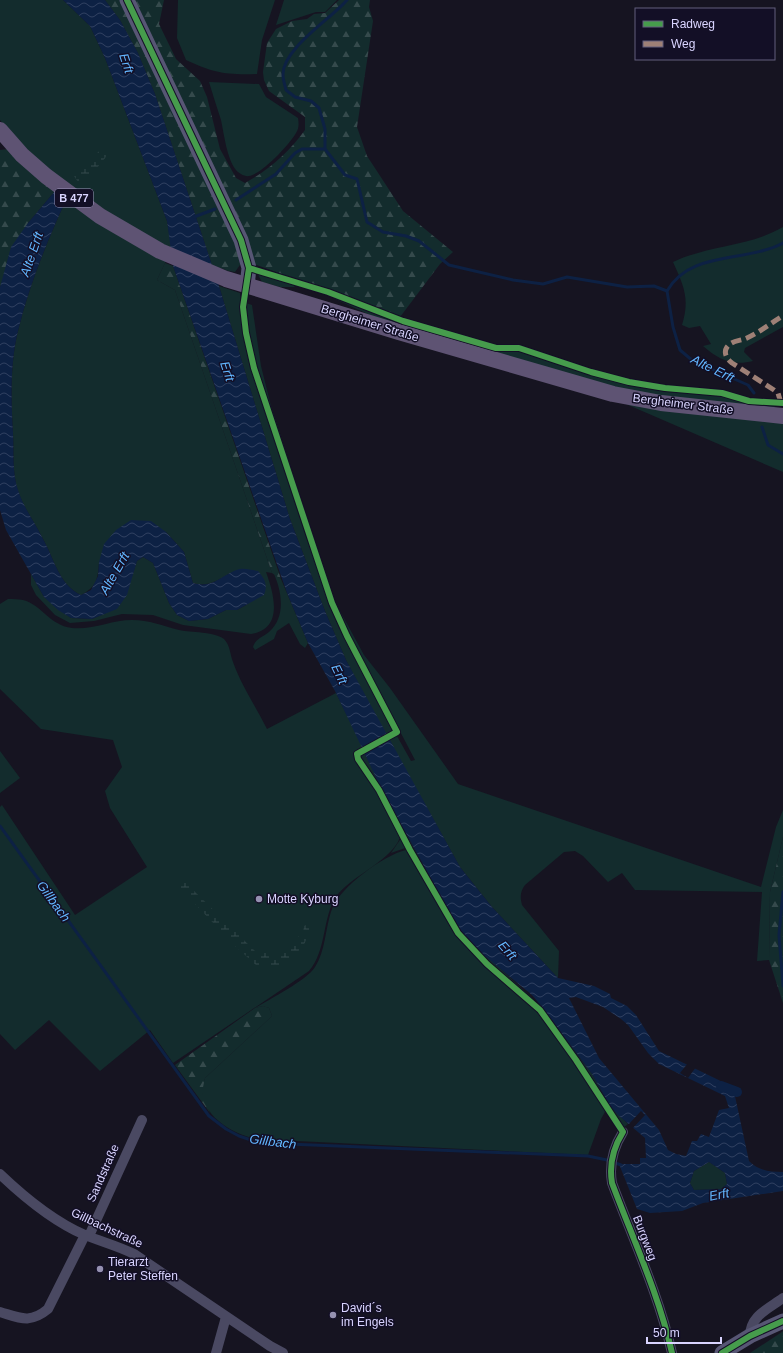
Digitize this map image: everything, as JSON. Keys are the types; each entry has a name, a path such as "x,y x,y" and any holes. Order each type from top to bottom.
{"main road":[{"path":"127,0 241,240 249,268 247,286"},
{"name":"Bergheimer Straße","path":"0,130 22,155 72,196 131,236 160,251 226,279 613,394 661,403 783,416"},
{"path":"722,1353 750,1336 783,1321"}],"street":[{"name":"Sandstraße","path":"0,1312 22,1319 31,1319 41,1315 53,1301 87,1236 142,1120"},
{"name":"Burgweg","path":"623,1132 612,1156 610,1172 612,1183 667,1330 672,1353"},
{"name":"Gillbachstraße","path":"0,1174 20,1193 87,1236 117,1246 134,1254 284,1353"},
{"path":"750,1336 750,1327 754,1319 783,1298"},
{"path":"216,1353 226,1316"}],"green space":[{"path":"0,0 63,0 90,26 105,58 167,221 172,251 135,231 49,171 6,128 0,120"},
{"path":"105,0 121,0 228,220 239,258 237,263 231,268 224,269 212,265 155,94 138,53 120,20"},
{"path":"130,0 164,0 159,24 176,59 200,81 207,97 220,149 236,178 245,183 262,173 278,160 305,130 305,117 269,91 264,80 263,72 267,43 276,29 292,21 307,19 314,14 325,13 339,0 370,0 369,7 373,21 357,127 367,156 403,211 453,252 440,264 400,317 254,264"},
{"path":"178,0 275,0 262,40 257,74 220,72 205,68 186,60 177,38"},
{"path":"284,0 337,0 325,12 316,12 276,25"},
{"path":"209,82 259,84 266,97 298,118 298,128 293,138 275,158 255,174 247,176 240,173 230,160 221,120"},
{"path":"105,146 110,149 110,152 91,175 78,182 74,176 78,170"},
{"path":"8,149 55,191 28,223 0,287 0,150"},
{"path":"66,200 166,261 157,280 175,290 272,573 266,572 272,590 274,609 272,618 268,625 261,631 251,634 183,625 153,615 122,614 94,621 70,623 55,615 36,595 31,585 31,574 44,597 71,618 92,619 106,613 132,576 137,561 143,557 153,563 169,603 177,615 189,621 208,619 226,610 237,610 248,604 230,573 217,581 208,584 193,583 184,552 166,532 99,562 96,582 90,589 81,595 67,585 62,578 47,546 20,498 14,470 12,369 15,344 22,314 33,280"},
{"path":"783,227 783,327 745,348 744,352 753,361 739,363 726,361 703,346 711,344 700,326 689,328 682,325 686,308 685,293 673,262 700,252 756,239"},
{"path":"239,258 242,262 235,272 224,270"},
{"path":"165,263 173,266 281,579 272,573 175,290 157,280"},
{"path":"257,273 295,287 280,287 262,282"},
{"path":"219,286 240,293 244,334 252,369 306,537 330,602 345,637 394,731 386,735 346,660 325,611 290,519"},
{"path":"334,297 397,321 394,324 383,321 333,298"},
{"path":"246,303 252,305 261,366 271,406 334,600 256,366 248,333"},
{"path":"407,324 497,350 514,349 619,382 641,387 662,391 720,395 748,402 775,405 774,409 638,395 409,328"},
{"path":"626,404 783,421 783,472"},
{"path":"274,574 281,579 308,643 305,648 300,644 289,623 277,631 274,639 255,650 253,647 257,640 269,632 278,619 281,604 279,589"},
{"path":"8,599 21,600 30,603 57,623 72,628 87,628 125,620 138,620 184,631 208,633 219,636 228,644 240,679 267,729 336,693 363,748 355,753 357,761 378,789 401,834 391,851 351,882 336,897 328,914 319,954 309,971 173,1063 150,1030 100,1071 49,1020 15,1050 0,1034 0,807 2,805 75,915 147,867 110,808 105,791 122,767 113,740 41,729 0,689 0,604"},
{"path":"334,600 364,655 390,688 458,784 761,887 776,827 783,810 783,837 770,892 769,960 757,961 762,892 635,890 622,873 608,882 583,856 575,851 564,852 525,885 521,895 522,905 559,951 558,978 492,907 460,867 389,740 397,736 411,761 415,760 349,634"},
{"path":"0,751 20,778 0,793"},
{"path":"364,752 402,826 463,934 543,1008 592,1074 610,1106 628,1124 623,1128 584,1068 542,1010 486,962 459,932 422,869 380,790 362,764 361,755"},
{"path":"402,837 408,847 391,853"},
{"path":"783,837 783,1003 769,960 770,892"},
{"path":"409,850 452,926 478,956 531,1003 539,1012 566,1048 606,1110 601,1119 588,1155 255,1139 238,1133 222,1124 209,1110 202,1091 205,1078 272,1016 269,1008 263,1006 255,1008 304,978 315,967 319,960 332,909 344,891 375,865 386,858"},
{"path":"182,879 256,952 278,953 303,933 304,926 308,924 312,929 302,948 281,965 256,965 234,945 180,888 179,883"},
{"path":"263,1006 269,1008 272,1016 205,1078 202,1092 210,1113 175,1065 255,1008"},
{"path":"709,1162 725,1173 727,1184 721,1189 694,1190 690,1183 694,1171"},
{"path":"783,1331 783,1353 750,1353 782,1332"}],"water":[{"name":"Erft","path":"63,0 105,0 120,20 138,53 155,94 219,286 290,519 325,611 346,660 460,867 492,907 558,978 594,986 610,994 611,998 627,1006 636,1015 659,1051 733,1087 749,1161 757,1167 765,1170 783,1172 783,1191 703,1203 682,1211 650,1213 637,1209 619,1164 640,1164 640,1158 646,1158 645,1138 618,1115 610,1106 592,1074 532,995 480,952 463,934 445,904 381,788 335,691 308,643 287,593 173,266 167,221 105,58 90,26","holes":["576,997 603,1007 621,1019 628,1025 648,1053 659,1064 725,1096 729,1108 719,1110 709,1137 701,1134 697,1141 692,1141 686,1156 676,1154 668,1150 659,1130 599,1058 569,998","709,1162 725,1173 727,1184 721,1189 694,1190 690,1183 694,1171"]},
{"path":"55,191 66,200 45,248 22,314 15,344 12,369 14,462 16,483 20,497 47,546 62,578 67,585 81,595 91,590 98,576 99,562 104,544 116,530 131,520 151,521 166,532 184,552 193,583 213,583 233,571 240,569 258,571 265,582 266,588 264,595 237,610 226,610 208,619 189,621 177,615 169,603 153,563 143,557 137,561 127,595 117,609 92,619 71,618 58,610 44,597 6,530 0,510 0,287 11,247 28,223"}],"pier":[{"path":"688,1063 696,1067 688,1078 680,1073"},
{"path":"641,1111 645,1115 632,1129 628,1125"}],"waterway":[{"path":"347,0 290,55 285,65 283,77 286,90 295,97 311,101 319,108 325,129 325,149 345,175 357,179 367,222 383,232 406,236 419,241 449,265 513,280 543,284 567,277 627,287 654,286 667,291"},
{"path":"236,200 276,174 295,153 302,149 325,149"},
{"path":"194,217 215,209"},
{"path":"667,291 677,278 689,269 704,263 768,249 783,243"},
{"name":"Alte Erft","path":"667,291 673,327 680,350 693,361 748,385 754,393"},
{"name":"Alte Erft","path":"762,427 768,445 783,454"},
{"name":"Gillbach","path":"0,826 209,1116 226,1129 239,1136 254,1141 288,1144 588,1156 621,1165"},
{"name":"Alte Erft","path":"783,892 779,935 783,986"},
{"path":"721,1086 737,1092"}],"marked path":[{"path":"781,403 778,393 732,363 727,358 725,351 731,343 752,336 783,316"}],"cycle path":[{"path":"127,0 241,240 249,268 243,307 246,333 254,368 332,603 347,636 397,732 357,754 358,759 379,790 410,850 458,933 487,964 540,1010 576,1060 623,1132 613,1157 611,1170 612,1183 653,1288 667,1331 672,1353"},
{"path":"249,268 328,292 403,321 496,348 519,348 591,372 629,382 665,388 722,393 749,401 783,403"},
{"path":"722,1353 750,1336 783,1321"}],"place":[{"name":"Motte Kyburg","path":"259,899"},
{"name":"Tierarzt Peter Steffen","path":"100,1269"},
{"name":"David´s im Engels","path":"333,1315"}]}
